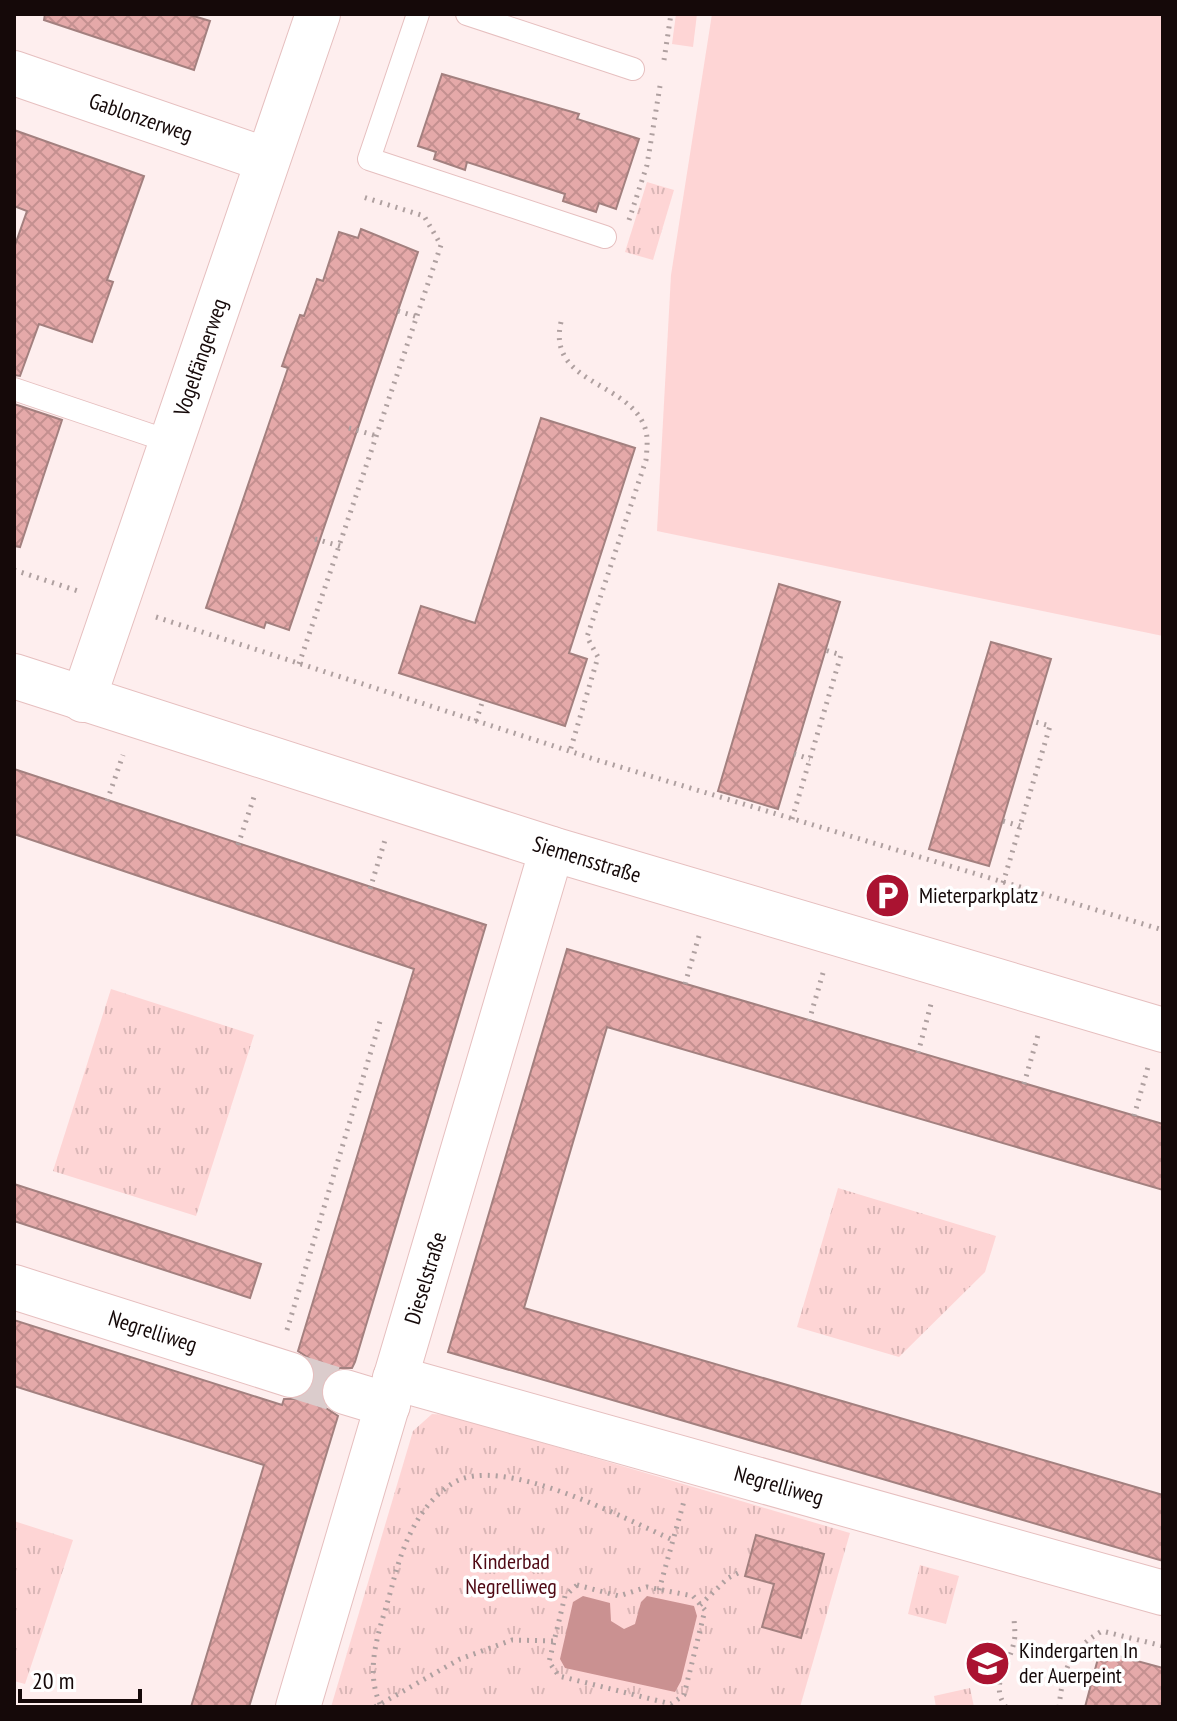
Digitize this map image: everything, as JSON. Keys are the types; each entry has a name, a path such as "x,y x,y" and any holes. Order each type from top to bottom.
{"street":[{"name":"Vogelfängerweg","path":"83,700 318,14"},
{"name":"Gablonzerweg","path":"14,73 267,160"},
{"name":"Siemensstraße","path":"14,676 1156,1048"},
{"name":"Dieselstraße","path":"298,1707 552,849"},
{"name":"Negrelliweg","path":"14,1287 291,1375"},
{"name":"Negrelliweg","path":"345,1392 391,1392 1163,1593"}],"lane":[{"path":"418,14 369,159 605,237"},
{"path":"467,14 633,69"},
{"path":"14,389 171,442"}],"path":[{"path":"605,237 622,242 647,165 671,14"},
{"path":"299,664 441,245 424,216 360,196"},
{"path":"398,311 418,317"},
{"path":"561,322 558,336 560,351 572,368 629,407 643,421 648,439 646,460 587,637 598,657 570,751"},
{"path":"349,428 377,436"},
{"path":"315,539 340,546"},
{"path":"14,570 88,594"},
{"path":"144,614 570,751 1163,930"},
{"path":"792,819 841,655 825,650"},
{"path":"476,721 483,700"},
{"path":"1003,883 1050,726 1032,721"},
{"path":"794,754 810,759"},
{"path":"107,801 123,755"},
{"path":"238,845 254,797"},
{"path":"1003,821 1020,826"},
{"path":"370,889 385,840"},
{"path":"685,984 699,936"},
{"path":"809,1021 823,973"},
{"path":"918,1053 931,1004"},
{"path":"287,1332 381,1018"},
{"path":"1024,1084 1038,1035"},
{"path":"1134,1116 1156,1048"},
{"path":"555,1641 512,1640 460,1659 378,1706 371,1666 402,1546 427,1505 455,1481 492,1475 540,1483 673,1540"},
{"path":"659,1590 686,1495"},
{"path":"700,1605 728,1578 742,1571"},
{"path":"577,1585 619,1596 647,1587 659,1590 693,1596 705,1610 684,1695 671,1704 559,1676 549,1662 565,1596 577,1585"},
{"path":"1006,1707 998,1696 999,1681 1015,1639 1014,1616"},
{"path":"1059,1707 1065,1676 1080,1644 1102,1631 1163,1646"},
{"path":"677,1700 680,1707"}],"green space":[{"path":"676,14 697,14 693,47 672,44"},
{"path":"712,14 1163,14 1163,636 657,531 671,275"},
{"path":"647,182 674,190 653,260 625,252"},
{"path":"111,989 254,1035 196,1216 53,1171"},
{"path":"838,1188 996,1236 985,1272 899,1357 797,1327"},
{"name":"Kinderbad Negrelliweg","path":"432,1414 448,1415 850,1533 800,1707 331,1707 413,1431"},
{"path":"14,1521 73,1540 25,1684 14,1681"},
{"path":"920,1565 959,1576 946,1624 908,1614"},
{"path":"970,1688 974,1707 936,1707 934,1696"}],"shaded area":[{"path":"583,1596 610,1603 611,1621 624,1629 635,1624 641,1602 647,1596 694,1606 697,1616 681,1681 675,1692 565,1668 560,1659 573,1602"}],"building":[{"path":"45,14 187,14 210,21 194,70 44,20"},
{"path":"442,74 579,114 577,119 639,139 616,209 599,203 596,212 563,201 565,194 467,162 465,170 434,159 436,152 418,146"},
{"path":"14,130 144,176 107,280 113,282 92,342 39,324 20,376 14,375 14,248 27,211 14,206"},
{"path":"361,229 418,252 289,630 266,622 264,628 206,608 288,368 282,366 300,315 304,316 317,279 323,281 339,232 358,238"},
{"path":"14,404 62,420 20,547 14,546"},
{"path":"541,418 635,448 569,653 587,659 565,726 399,673 421,606 475,623"},
{"path":"779,584 840,602 778,809 718,791"},
{"path":"991,642 1051,659 989,866 929,849"},
{"path":"14,769 486,925 355,1362 352,1368 340,1368 329,1373 321,1386 321,1397 326,1408 338,1416 249,1707 191,1707 264,1465 14,1386 14,1320 282,1405 284,1399 297,1399 307,1394 314,1383 315,1370 310,1359 298,1351 414,969 14,834"},
{"path":"567,949 1163,1124 1163,1190 607,1027 524,1308 1163,1495 1163,1561 448,1352"},
{"path":"14,1184 261,1264 250,1298 14,1221"},
{"path":"756,1535 824,1554 801,1638 762,1627 774,1584 745,1576"},
{"path":"1100,1651 1163,1668 1163,1707 1085,1707"}],"tunnel":[{"path":"291,1375 345,1392"}],"place":[{"name":"Mieterparkplatz","path":"888,895"},
{"name":"Kindergarten In der Auerpeint","path":"988,1663"}]}
